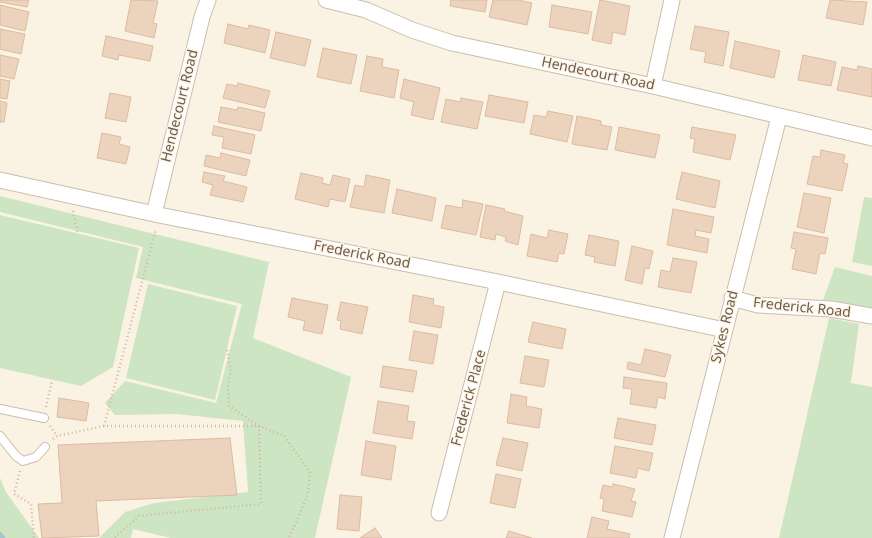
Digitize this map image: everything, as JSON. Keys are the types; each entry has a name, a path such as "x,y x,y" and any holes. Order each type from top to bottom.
{"street":[{"name":"Hendecourt Road","path":"157,214 202,17 208,0"},
{"name":"Hendecourt Road","path":"326,0 366,10 412,30 452,43 653,86 872,138"},
{"path":"653,86 672,0"},
{"name":"Sykes Road","path":"672,538 779,117"},
{"name":"Frederick Road","path":"0,180 157,214 498,282 725,330"},
{"name":"Frederick Place","path":"439,513 498,282"},
{"name":"Frederick Road","path":"732,298 758,305 831,309 872,316"}],"lane":[{"path":"0,409 44,418"},
{"path":"0,436 16,456 23,461 36,457 45,447"}],"path":[{"path":"70,195 78,234"},
{"path":"104,426 157,214"},
{"path":"227,350 231,369 228,387 229,406 259,426 284,436 310,472 308,494 288,538"},
{"path":"48,402 52,380"},
{"path":"45,447 57,436 104,426 259,426"},
{"path":"114,538 139,516 261,504 259,426"},
{"path":"23,461 14,494 32,504 34,538"}],"green space":[{"path":"0,196 269,262 253,338 351,377 315,538 171,538 133,529 131,538 99,538 125,512 154,503 248,492 243,421 177,414 115,415 105,403 125,381 216,403 242,304 136,278 143,247 0,212"},
{"path":"864,197 872,198 872,266 852,262"},
{"path":"0,215 139,248 113,367 81,386 0,368"},
{"path":"835,267 872,276 872,309 823,300"},
{"path":"148,284 237,306 215,400 126,378"},
{"path":"829,318 859,324 851,383 872,387 872,538 779,538"},
{"path":"0,478 6,492 39,538 0,538"}],"building":[{"path":"0,0 29,0 27,7 0,2"},
{"path":"131,0 158,1 153,23 157,24 154,38 125,31"},
{"path":"451,0 487,0 485,12 450,6"},
{"path":"493,0 518,0 532,3 527,25 489,17"},
{"path":"600,0 630,6 625,35 613,32 611,44 592,40"},
{"path":"830,0 867,2 863,25 826,18"},
{"path":"0,5 29,12 25,31 0,25"},
{"path":"552,5 592,12 588,34 549,27"},
{"path":"228,24 248,29 249,25 270,30 265,53 224,43"},
{"path":"695,26 729,32 723,66 704,62 706,52 690,49"},
{"path":"0,29 25,34 21,54 0,49"},
{"path":"276,32 311,40 305,66 270,58"},
{"path":"106,36 153,46 150,61 119,55 118,60 102,56"},
{"path":"735,41 780,51 774,78 730,68"},
{"path":"323,48 357,55 351,84 317,77"},
{"path":"0,55 19,59 14,79 0,76"},
{"path":"803,55 836,62 831,86 798,80"},
{"path":"367,56 383,59 382,67 399,70 394,98 360,91"},
{"path":"858,66 872,69 872,97 837,90 842,67 857,70"},
{"path":"0,79 10,81 7,99 0,98"},
{"path":"404,79 440,88 433,120 411,115 414,102 400,98"},
{"path":"238,83 270,91 265,108 223,98 227,84 237,86"},
{"path":"110,93 131,97 126,122 105,118"},
{"path":"489,95 528,102 524,123 485,116"},
{"path":"461,98 483,102 477,129 441,122 446,99 460,102"},
{"path":"0,101 7,103 4,122 0,122"},
{"path":"221,107 237,110 238,107 265,113 261,131 218,122"},
{"path":"548,111 573,116 567,142 530,134 534,115 546,117"},
{"path":"577,116 601,121 601,125 612,127 607,150 572,144"},
{"path":"214,126 255,135 251,154 222,148 224,137 212,135"},
{"path":"619,127 660,135 655,158 615,150"},
{"path":"692,127 736,135 730,160 693,152 695,139 690,138"},
{"path":"102,133 121,137 119,144 130,147 126,164 97,158"},
{"path":"821,150 845,155 843,163 848,164 842,191 807,184 813,156 820,157"},
{"path":"221,153 250,160 246,176 204,166 206,155 220,158"},
{"path":"204,172 225,176 223,181 247,187 243,202 210,195 213,185 202,182"},
{"path":"682,172 720,181 715,208 676,199"},
{"path":"301,173 323,178 322,183 330,185 333,175 350,179 345,202 330,199 328,207 295,199"},
{"path":"366,175 390,180 384,213 350,207 355,185 364,187"},
{"path":"397,189 436,198 432,221 392,213"},
{"path":"804,193 831,198 824,233 797,227"},
{"path":"463,200 483,204 476,235 441,228 446,205 462,208"},
{"path":"486,205 505,209 504,211 523,216 518,245 505,241 506,237 496,234 495,240 480,237"},
{"path":"673,209 714,217 711,233 696,230 695,236 709,239 707,253 667,245"},
{"path":"549,230 568,234 564,254 559,253 557,262 527,256 531,234 547,238"},
{"path":"794,232 828,238 825,254 820,253 816,274 792,269 796,249 791,248"},
{"path":"589,235 619,241 615,266 594,262 595,257 585,255"},
{"path":"632,246 653,251 649,269 645,268 642,284 625,280"},
{"path":"673,258 697,262 691,293 658,287 661,270 670,272"},
{"path":"413,295 434,299 433,305 444,307 441,328 409,322"},
{"path":"292,298 328,305 322,334 303,330 305,321 288,317"},
{"path":"341,302 368,307 362,334 340,329 341,321 337,320"},
{"path":"533,322 566,329 562,349 528,342"},
{"path":"414,331 438,335 433,364 409,360"},
{"path":"645,349 671,355 665,377 627,369 628,362 641,365"},
{"path":"525,356 549,360 544,387 520,383"},
{"path":"383,366 417,371 413,392 380,387"},
{"path":"624,377 667,383 665,399 658,397 656,408 630,404 632,389 623,388"},
{"path":"511,394 527,397 526,406 542,409 539,428 507,423"},
{"path":"59,398 89,403 86,421 57,417"},
{"path":"378,401 409,406 407,421 415,422 412,439 373,433"},
{"path":"618,418 656,425 652,445 614,438"},
{"path":"230,438 237,495 96,501 99,536 42,538 38,504 62,503 58,445"},
{"path":"503,438 528,443 522,471 496,465"},
{"path":"366,441 396,446 391,480 361,475"},
{"path":"615,446 653,453 649,471 638,468 636,478 610,473"},
{"path":"496,474 521,479 515,508 490,503"},
{"path":"613,484 635,489 631,501 636,502 632,517 602,511 604,499 600,498 603,485 613,487"},
{"path":"340,495 362,497 359,531 337,529"},
{"path":"592,517 609,521 607,529 630,534 629,538 587,538"},
{"path":"375,528 382,538 360,538"},
{"path":"509,531 532,538 506,538"}],"waterway":[{"path":"0,534 3,538"}]}
